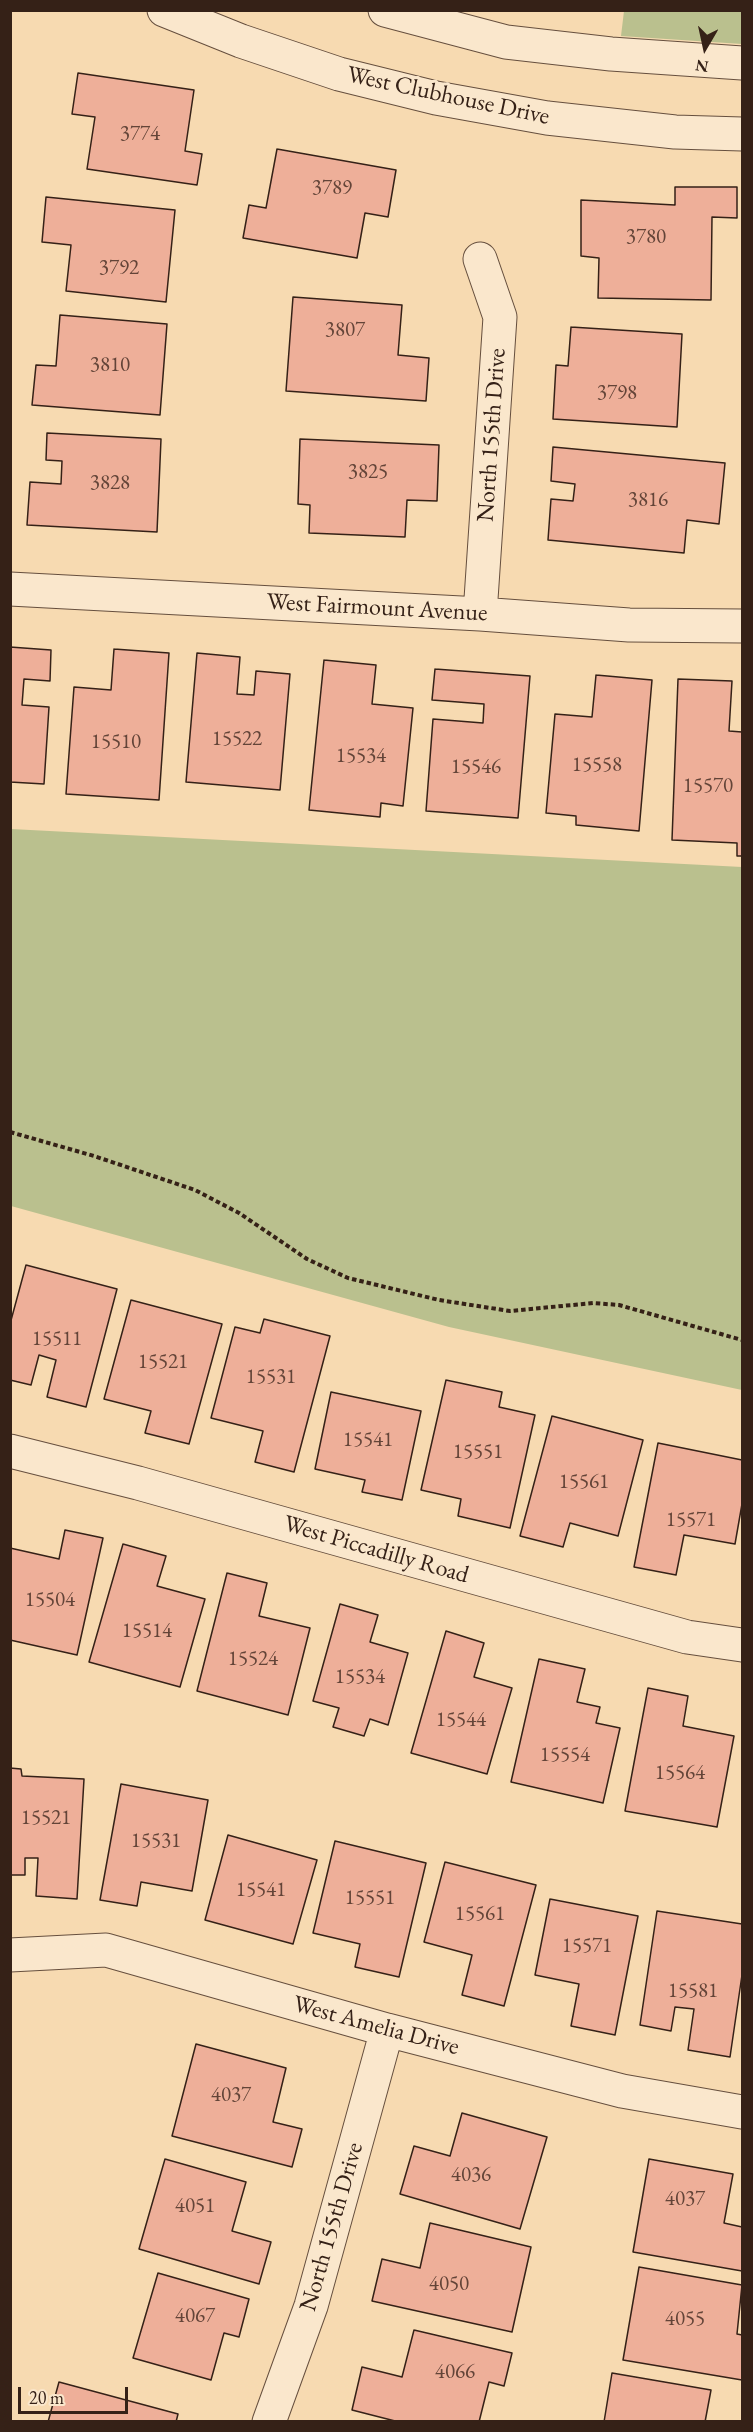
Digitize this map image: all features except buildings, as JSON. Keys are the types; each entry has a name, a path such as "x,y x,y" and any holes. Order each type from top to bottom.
{"street":[{"name":"West Clubhouse Drive","path":"164,10 241,41 339,74 436,98 547,118 675,132 742,134"},
{"path":"385,10 506,42 611,54 742,63"},
{"name":"North 155th Drive","path":"480,259 500,317 480,614"},
{"name":"West Fairmount Avenue","path":"10,589 480,614 629,625 742,626"},
{"name":"West Piccadilly Road","path":"10,1451 138,1483 687,1637 742,1645"},
{"name":"West Amelia Drive","path":"10,1955 106,1950 387,2030 622,2091 742,2112"},
{"name":"North 155th Drive","path":"269,2421 311,2306 387,2030"}],"path":[{"path":"10,1132 84,1153 195,1190 232,1209 307,1259 363,1282 439,1300 510,1311 593,1303 619,1305 742,1340"}],"green space":[{"path":"624,11 742,11 742,44 621,36"},
{"path":"11,829 742,867 742,1390 449,1327 11,1206"}]}
